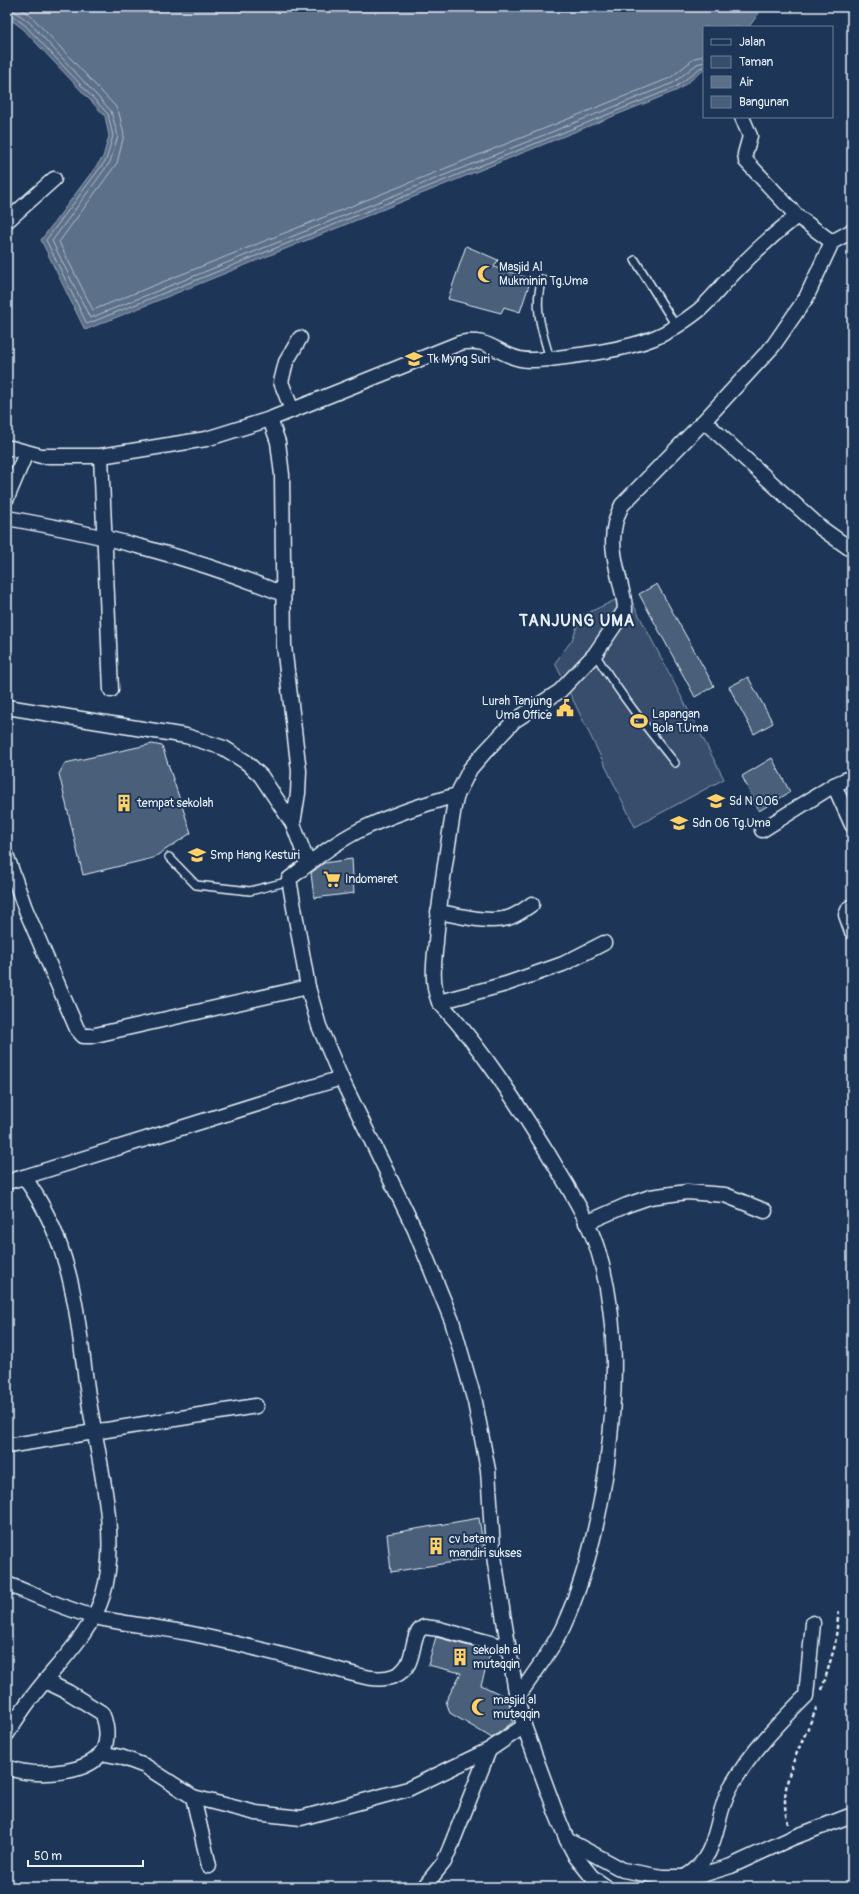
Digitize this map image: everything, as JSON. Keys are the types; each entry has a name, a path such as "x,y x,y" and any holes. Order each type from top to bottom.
{"street":[{"path":"742,118 750,136 745,154 746,161 797,216 832,242"},
{"path":"7,221 54,178"},
{"path":"11,448 26,454 63,457 101,456 206,439 270,419 460,343 470,341 479,342 494,347 521,360 550,358 623,346 654,338 676,326 699,310 735,271 797,216"},
{"path":"517,1698 553,1645 563,1627 577,1593 600,1516 612,1428 615,1381 612,1322 608,1292 599,1253 567,1186 502,1081 439,1002 436,994 433,974 438,912 454,807 457,795 470,769 514,721 560,691 595,654 622,616 625,610 622,590 613,554 614,529 617,515 622,506 704,422 773,346 806,298 832,242 852,230"},
{"path":"292,410 281,382 286,362 300,338"},
{"path":"270,419 278,442 282,475 284,646 299,771 298,793 293,824"},
{"path":"704,422 821,528 852,550"},
{"path":"7,498 26,454"},
{"path":"101,456 111,690"},
{"path":"7,518 70,529 169,553 233,574 283,594"},
{"path":"7,707 186,736 224,748 246,762 261,776 293,824 308,864"},
{"path":"762,830 834,785 852,777"},
{"path":"834,785 852,824"},
{"path":"457,795 425,804 358,831 322,853 289,879 308,987 319,1026 341,1078 412,1224 452,1321 482,1428 488,1470 493,1549 517,1698 524,1726 567,1840 576,1857 592,1877 606,1887"},
{"path":"7,857 25,908 77,1029 83,1036 91,1036 308,987"},
{"path":"438,912 492,920 515,915 532,904"},
{"path":"852,907 849,908 846,915 852,932"},
{"path":"439,1002 506,984 563,964 604,943"},
{"path":"7,1182 341,1078"},
{"path":"7,1734 45,1681 70,1652 94,1617 104,1595 111,1551 107,1508 93,1431 73,1294 64,1258 51,1221 38,1197 24,1177"},
{"path":"586,1223 627,1205 650,1197 687,1192 725,1194 765,1211"},
{"path":"7,1446 256,1406"},
{"path":"7,1584 94,1617 259,1648 358,1675 377,1678 392,1677 405,1670 411,1662 419,1631 424,1627 439,1629 509,1648"},
{"path":"684,1877 695,1871 705,1861 719,1824 729,1790 748,1758 806,1696 813,1623"},
{"path":"7,1767 16,1771 30,1773 50,1773 85,1765 96,1759 106,1744 106,1726 102,1713 68,1692 45,1681"},
{"path":"101,1753 121,1757 146,1766 193,1797 256,1813 301,1818 408,1789 489,1750 524,1726"},
{"path":"424,1887 444,1862 456,1837 489,1750"},
{"path":"193,1797 209,1866"},
{"path":"567,1840 623,1870 662,1877 684,1877 702,1875 731,1866 792,1838 852,1815"}],"lane":[{"path":"635,260 676,326"},
{"path":"542,278 537,304 540,324 550,358"},
{"path":"595,654 636,714 675,763"},
{"path":"169,857 196,884 250,891 289,879"}],"path":[{"path":"820,1696 835,1645 839,1609"},
{"path":"792,1838 785,1813 784,1793 792,1763 811,1723 818,1702"}],"green space":[{"name":"Lapangan Bola T.Uma","path":"628,594 724,779 635,827 555,663 572,640 581,616"}],"water":[{"path":"7,7 763,7 750,26 703,26 703,71 678,90 85,330 41,240 103,157 109,136 105,116 22,28 7,17"}],"building":[{"path":"466,246 498,260 494,267 531,279 520,312 504,307 501,313 448,299"},
{"path":"657,584 714,686 695,697 639,594"},
{"path":"748,677 773,723 754,734 729,687"},
{"name":"tempat sekolah","path":"152,744 162,746 191,833 153,858 83,875 59,774 65,763"},
{"path":"772,758 790,792 759,811 742,776"},
{"name":"Indomaret","path":"352,859 354,893 314,898 311,873 324,863"},
{"name":"cv batam mandiri sukses","path":"479,1518 485,1557 391,1572 387,1534"},
{"path":"436,1637 491,1652 481,1685 508,1698 513,1722 492,1738 450,1713 446,1701 461,1673 428,1665"}],"place":[{"name":"Masjid Al Mukminin Tg.Uma","path":"486,274"},
{"name":"Tk Myng Suri","path":"414,359"},
{"name":"Lurah Tanjung Uma Office","path":"565,708"},
{"name":"Lapangan Bola T.Uma","path":"639,721"},
{"name":"Sd N 006","path":"716,801"},
{"name":"tempat sekolah","path":"124,803"},
{"name":"Sdn 06 Tg.Uma","path":"679,823"},
{"name":"Smp Hang Kesturi","path":"197,855"},
{"name":"Indomaret","path":"332,879"},
{"name":"cv batam mandiri sukses","path":"436,1546"},
{"name":"sekolah al mutaqqin","path":"460,1657"},
{"name":"masjid al mutaqqin","path":"480,1707"}],"district":[{"name":"TANJUNG UMA","path":"577,621"}]}
